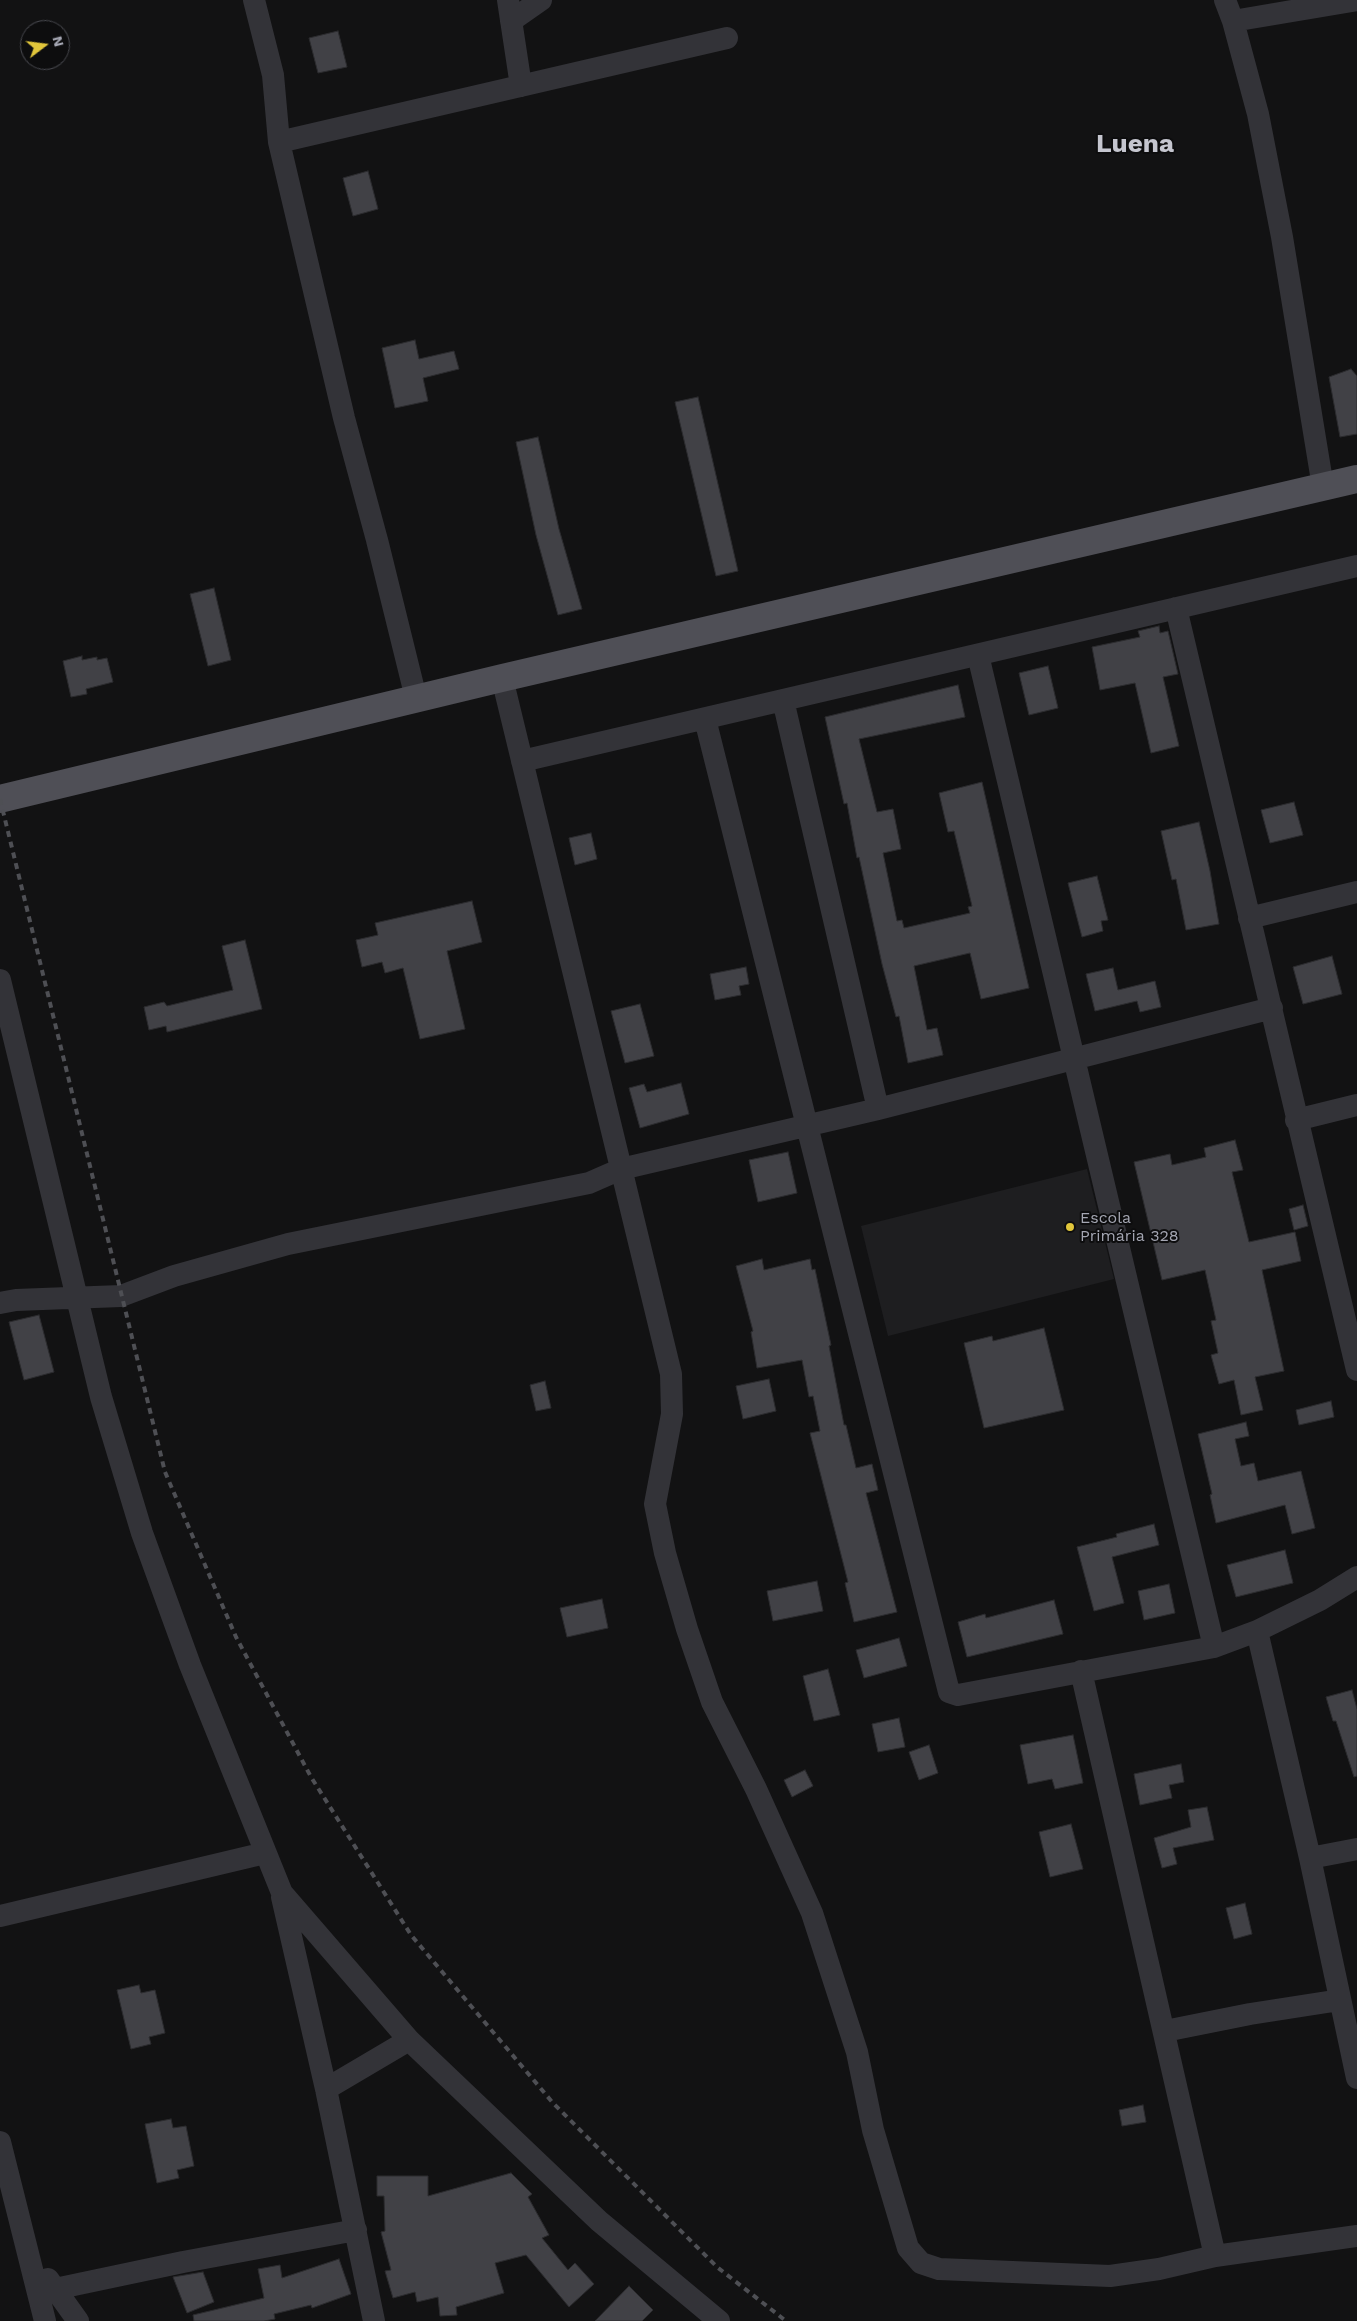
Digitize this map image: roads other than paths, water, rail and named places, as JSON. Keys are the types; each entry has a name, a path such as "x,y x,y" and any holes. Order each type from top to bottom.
{"main road":[{"path":"0,799 416,698 1357,478"}],"street":[{"path":"254,0 273,75 279,142 344,418 368,504 416,698"},
{"path":"521,86 510,11 541,0"},
{"path":"1323,487 1282,237 1258,114 1227,6 1357,0"},
{"path":"279,142 727,38"},
{"path":"522,761 1357,566"},
{"path":"1176,608 1272,1008 1296,1120 1357,1370"},
{"path":"978,655 1214,1647"},
{"path":"502,678 671,1374 672,1414 655,1504 665,1553 687,1629 712,1702 756,1789 812,1913 857,2052 874,2130 908,2248 921,2263 939,2269 1110,2276 1130,2274 1215,2256 1357,2236"},
{"path":"783,700 878,1110"},
{"path":"705,718 949,1692 958,1695 1214,1647 1257,1631 1320,1600 1357,1577"},
{"path":"1249,918 1357,892"},
{"path":"0,980 101,1397 142,1534 190,1665 282,1894 326,2089 374,2321"},
{"path":"0,1303 16,1300 121,1296 174,1276 288,1244 589,1183 621,1169 878,1110 1272,1008"},
{"path":"1296,1120 1357,1105"},
{"path":"1257,1631 1310,1858 1357,2078"},
{"path":"1081,1671 1215,2256"},
{"path":"1310,1858 1357,1848"},
{"path":"0,1916 265,1853"},
{"path":"282,1894 410,2040 599,2221 719,2321"},
{"path":"1165,2031 1250,2014 1340,2000"},
{"path":"326,2089 410,2040"},
{"path":"0,2142 45,2321"},
{"path":"56,2289 183,2262 356,2230"},
{"path":"27,2250 78,2321"}],"railway":[{"path":"0,799 165,1472 236,1637 311,1777 411,1935 553,2103 717,2267 786,2321"}],"place":[{"name":"Escola Primária 328","path":"1070,1227"}],"district":[{"name":"Luena","path":"1135,144"}]}
